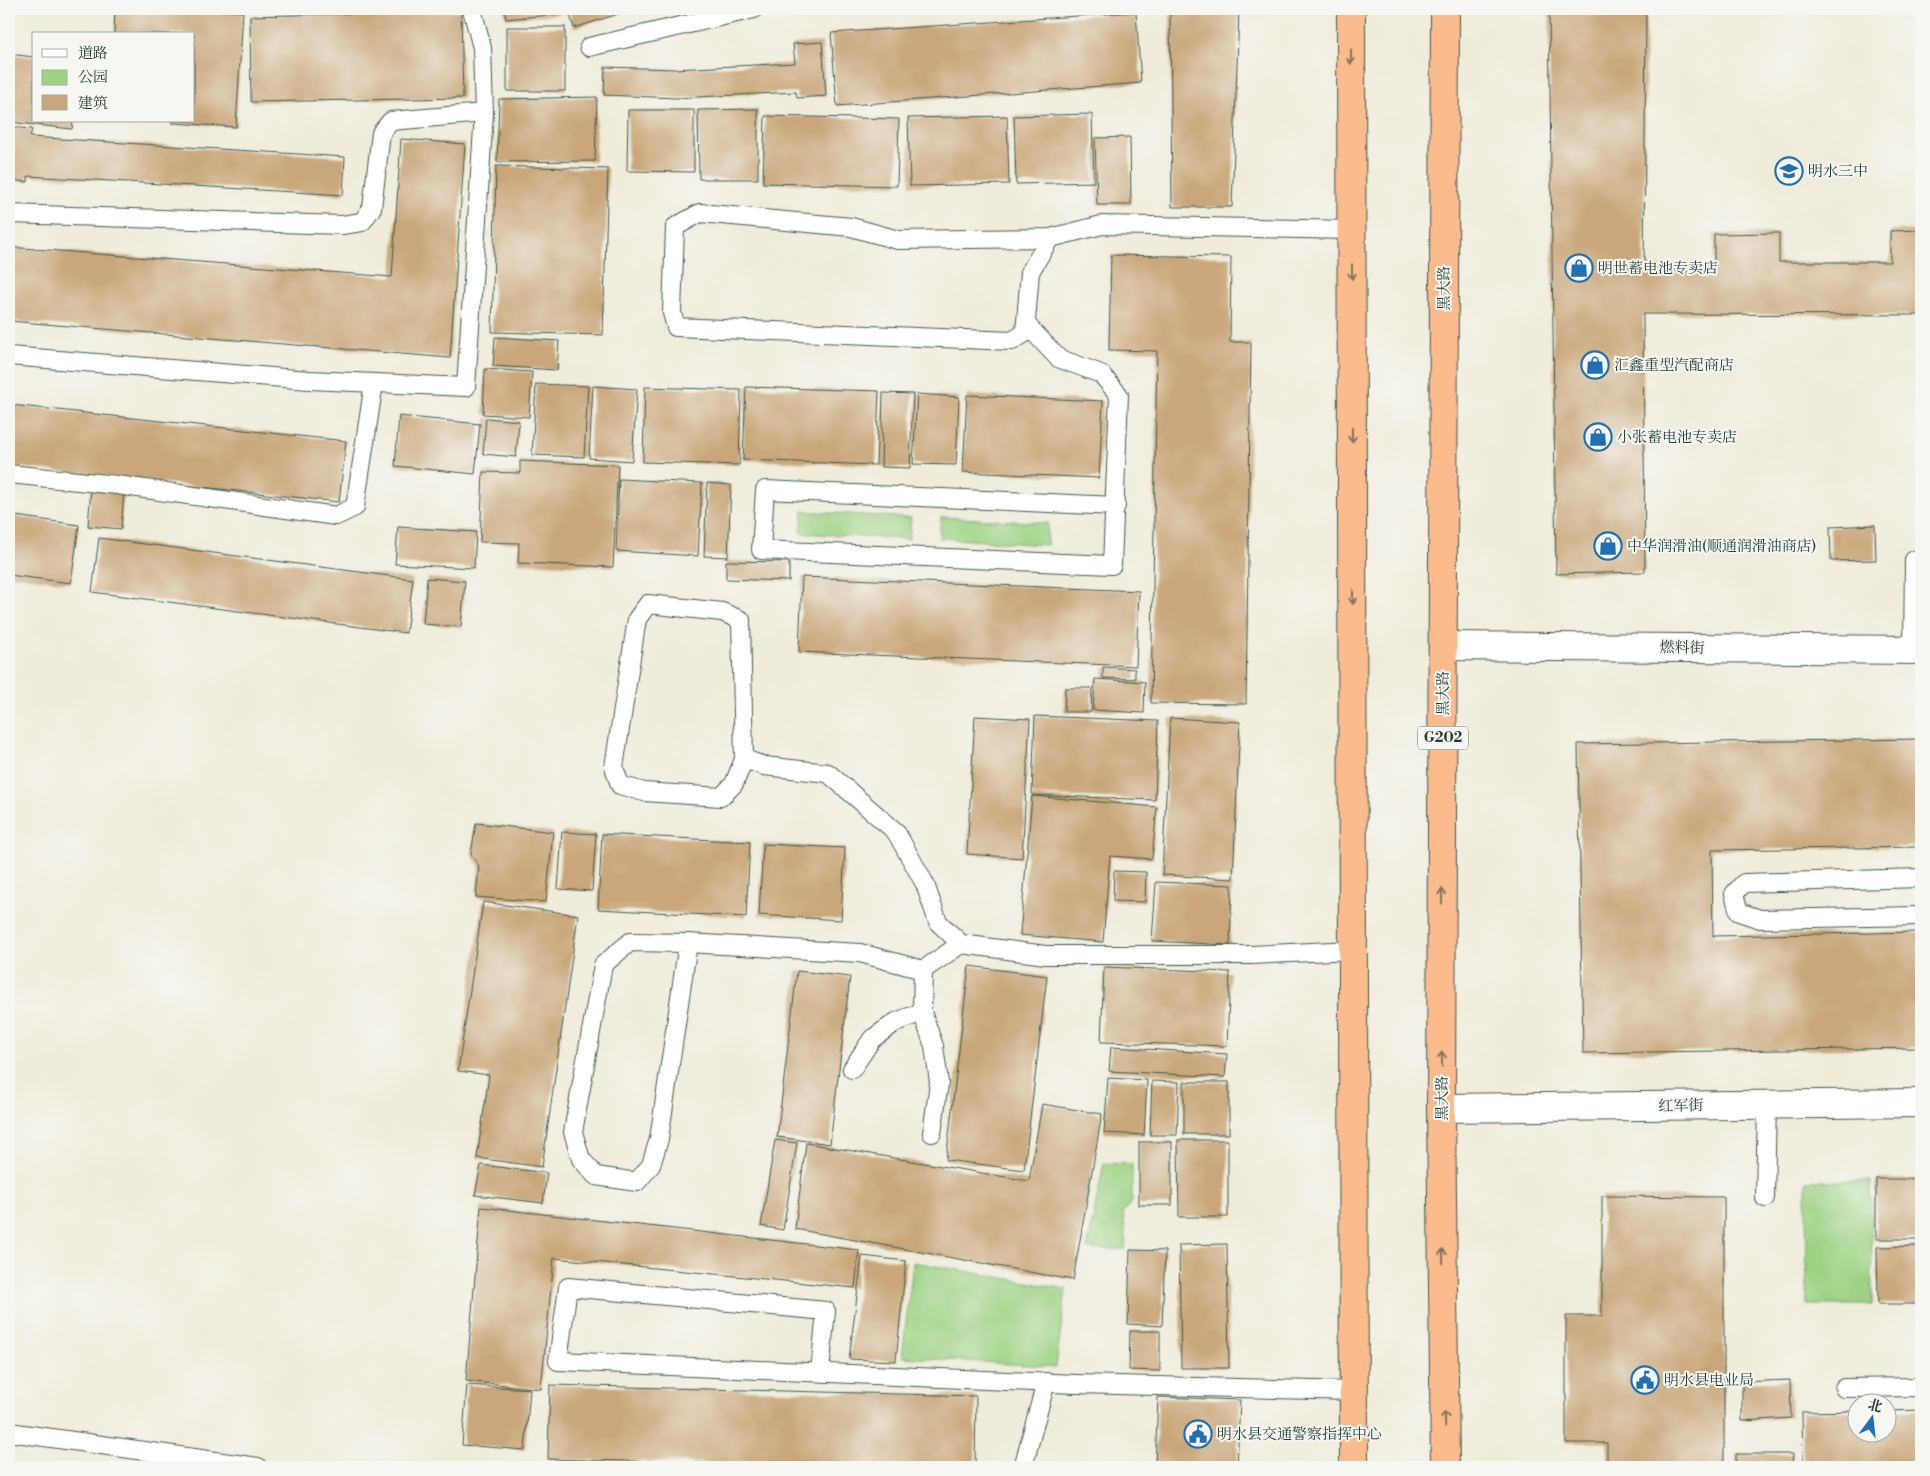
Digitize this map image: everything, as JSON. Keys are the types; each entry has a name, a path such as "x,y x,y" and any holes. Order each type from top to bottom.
{"highway":[{"path":"1351,9 1354,1467"},
{"name":"黑大路","path":"1444,9 1441,1108 1445,1467"}],"street":[{"name":"燃料街","path":"1443,646 1917,650"},
{"name":"红军街","path":"1441,1108 1921,1104"}],"lane":[{"path":"9,356 310,380 466,387 484,113 482,48 472,9"},
{"path":"589,46 754,9"},
{"path":"9,214 342,225 362,222 372,208 381,133 391,121 484,113"},
{"path":"1050,238 1030,272 1025,333 1012,341 676,328 672,313 675,227 700,213 851,227 898,240 1050,238 1102,225 1352,230"},
{"path":"1026,324 1058,358 1101,374 1119,395 1116,506 1112,565 761,550 765,490 1116,506"},
{"path":"9,474 117,485 336,516 355,507 374,383"},
{"path":"1914,560 1917,650"},
{"path":"648,604 722,612 741,620 744,759 734,784 721,797 644,792 620,785 614,767 637,618 648,604"},
{"path":"744,759 764,766 828,772 896,832 925,884 938,922 961,944 1046,955 1250,955 1353,950"},
{"path":"1921,878 1744,883 1734,894 1738,912 1760,920 1921,916"},
{"path":"688,943 659,1140 651,1165 637,1182 596,1176 581,1159 573,1132 603,965 630,942 688,943 860,953 923,970 961,944"},
{"path":"923,970 922,1012 934,1046 939,1083 932,1133"},
{"path":"852,1069 872,1039 896,1022 922,1012"},
{"path":"1765,1198 1767,1105"},
{"path":"820,1372 826,1311 568,1287 558,1361 1046,1382 1354,1391"},
{"path":"1023,1467 1046,1382"},
{"path":"1844,1388 1921,1387"},
{"path":"9,1432 258,1467"}],"green space":[{"path":"803,511 911,518 909,539 801,533"},
{"path":"941,517 1048,523 1047,545 939,538"},
{"path":"1104,1163 1132,1164 1132,1202 1123,1212 1126,1237 1125,1249 1087,1249"},
{"path":"1806,1181 1871,1181 1872,1305 1807,1305"},
{"path":"913,1262 1066,1289 1056,1367 902,1357"}],"building":[{"path":"115,9 196,9 243,12 236,127 172,123 195,122 195,32 114,32"},
{"path":"504,9 560,9 561,14 506,19"},
{"path":"568,9 634,9 574,28"},
{"path":"1170,9 1239,9 1232,207 1172,207"},
{"path":"1549,9 1646,9 1644,266 1714,266 1714,234 1779,233 1779,262 1890,262 1890,231 1921,230 1921,315 1643,314 1645,572 1556,574"},
{"path":"461,11 463,98 251,102 250,16"},
{"path":"1136,12 1141,83 837,106 831,33"},
{"path":"507,27 565,27 565,91 507,91"},
{"path":"822,42 826,96 797,98 796,92 677,98 604,95 605,67 675,69 795,63 793,44"},
{"path":"9,54 32,57 32,122 73,122 72,129 9,122"},
{"path":"597,97 595,161 497,162 499,99"},
{"path":"758,109 758,179 699,179 698,110"},
{"path":"628,110 694,110 694,172 627,171"},
{"path":"1092,114 1094,182 1016,184 1014,116"},
{"path":"765,116 899,119 897,186 763,183"},
{"path":"1007,116 1009,184 910,186 908,118"},
{"path":"9,127 32,129 30,137 345,157 343,195 28,176 28,182 9,180"},
{"path":"1130,137 1131,205 1097,205 1095,138"},
{"path":"401,139 465,144 450,358 9,321 9,247 392,277"},
{"path":"496,166 608,169 603,335 492,332"},
{"path":"1111,255 1231,257 1230,342 1251,342 1246,704 1151,703 1157,351 1109,350"},
{"path":"495,337 559,341 557,370 493,366"},
{"path":"485,369 532,372 529,417 483,414"},
{"path":"536,384 588,386 584,457 532,455"},
{"path":"593,386 637,389 632,461 589,458"},
{"path":"645,387 741,390 739,465 643,462"},
{"path":"746,387 879,391 876,465 743,460"},
{"path":"883,393 913,394 910,468 881,467"},
{"path":"917,394 959,397 956,465 913,464"},
{"path":"967,395 1103,401 1099,478 963,472"},
{"path":"11,405 346,441 339,502 9,466"},
{"path":"399,416 480,424 475,474 395,466"},
{"path":"486,418 519,421 516,457 483,454"},
{"path":"520,461 618,465 613,567 518,563 519,543 480,542 483,472 520,473"},
{"path":"619,479 702,483 698,556 616,551"},
{"path":"707,483 731,485 728,557 704,556"},
{"path":"91,488 124,491 121,529 88,526"},
{"path":"9,515 79,525 71,583 9,575"},
{"path":"1875,525 1876,560 1831,561 1830,527"},
{"path":"398,527 476,532 474,568 395,564"},
{"path":"99,538 413,579 406,633 92,592"},
{"path":"726,561 789,562 789,581 726,579"},
{"path":"802,577 1139,591 1136,666 799,652"},
{"path":"427,578 465,581 461,627 423,624"},
{"path":"1103,667 1135,669 1135,679 1103,678"},
{"path":"1095,679 1145,682 1144,713 1093,710"},
{"path":"1065,688 1092,688 1091,712 1064,712"},
{"path":"975,716 1030,719 1022,858 967,854"},
{"path":"1035,716 1158,721 1155,800 1032,795"},
{"path":"1170,718 1240,722 1233,879 1162,875"},
{"path":"1921,739 1921,847 1712,850 1713,936 1921,932 1921,1048 1583,1053 1578,744"},
{"path":"1032,796 1157,807 1152,859 1110,856 1103,942 1020,935"},
{"path":"476,823 553,832 546,902 476,897 479,866 471,854"},
{"path":"562,832 596,834 592,891 558,889"},
{"path":"602,834 750,842 746,917 598,909"},
{"path":"763,844 845,848 841,920 759,915"},
{"path":"1114,871 1146,872 1145,902 1113,901"},
{"path":"1156,882 1232,885 1230,945 1152,941"},
{"path":"483,902 578,915 542,1167 477,1158 489,1075 458,1071"},
{"path":"969,966 1047,976 1024,1170 946,1160"},
{"path":"1104,967 1230,972 1227,1046 1101,1042"},
{"path":"797,971 850,977 830,1144 777,1137"},
{"path":"1111,1047 1227,1054 1225,1077 1109,1071"},
{"path":"1108,1078 1147,1080 1144,1135 1104,1133"},
{"path":"1152,1081 1179,1082 1177,1135 1150,1135"},
{"path":"1184,1082 1229,1082 1229,1134 1184,1134"},
{"path":"1042,1104 1102,1114 1073,1280 795,1229 806,1143 1029,1181"},
{"path":"775,1140 797,1143 783,1230 761,1226"},
{"path":"1178,1140 1228,1140 1228,1217 1179,1217"},
{"path":"1139,1142 1172,1142 1172,1205 1139,1205"},
{"path":"481,1165 547,1173 543,1203 475,1195"},
{"path":"1876,1179 1921,1179 1921,1239 1876,1239"},
{"name":"明水县电业局","path":"1602,1196 1724,1197 1724,1467 1607,1467 1607,1443 1566,1443 1566,1316 1602,1316"},
{"path":"481,1207 859,1250 855,1288 554,1258 541,1389 466,1381"},
{"path":"1227,1244 1229,1368 1181,1368 1179,1245"},
{"path":"1919,1246 1920,1304 1878,1304 1877,1247"},
{"path":"1130,1250 1165,1251 1162,1326 1128,1324"},
{"path":"862,1256 906,1261 896,1361 849,1359"},
{"path":"1130,1331 1160,1331 1160,1371 1129,1370"},
{"path":"1790,1380 1791,1418 1742,1421 1742,1382"},
{"path":"467,1385 530,1389 525,1450 462,1445"},
{"path":"550,1385 976,1396 975,1467 852,1467 548,1459"},
{"name":"明水县交通警察指挥中心","path":"1158,1397 1240,1400 1237,1467 1155,1467"},
{"path":"1921,1410 1921,1467 1803,1467 1802,1412 1848,1411 1848,1444 1898,1444 1898,1411"},
{"path":"1736,1454 1793,1454 1792,1467 1736,1467"}],"place":[{"name":"明水三中","path":"1789,171"},
{"name":"明世蓄电池专卖店","path":"1579,268"},
{"name":"汇鑫重型汽配商店","path":"1595,365"},
{"name":"小张蓄电池专卖店","path":"1598,437"},
{"name":"中华润滑油(顺通润滑油商店)","path":"1608,546"},
{"name":"明水县电业局","path":"1645,1380"},
{"name":"明水县交通警察指挥中心","path":"1198,1434"}]}
